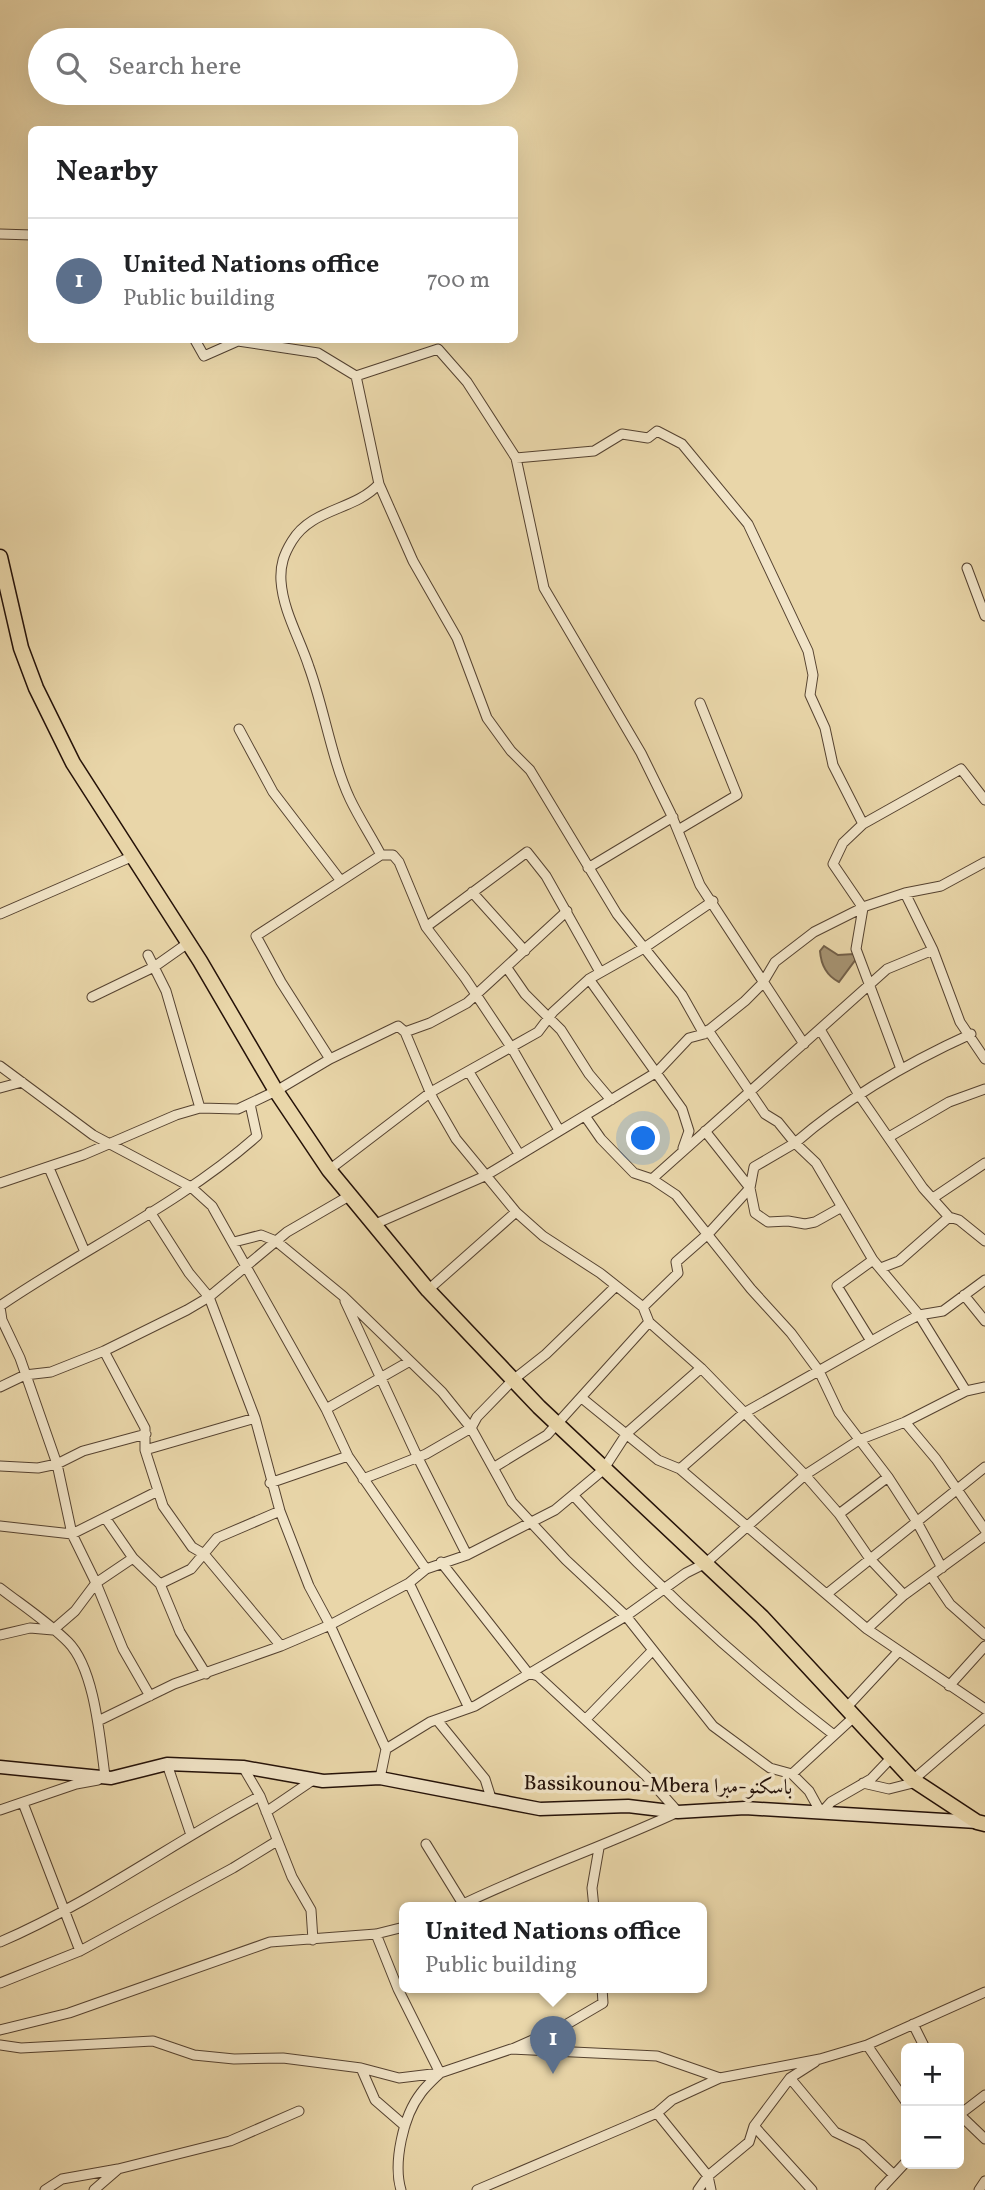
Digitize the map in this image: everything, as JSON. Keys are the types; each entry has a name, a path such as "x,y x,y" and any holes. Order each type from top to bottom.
{"main road":[{"path":"0,557 21,648 36,688 74,763 131,857 188,943 276,1091 349,1196 428,1290 513,1380 603,1470 762,1617 915,1781 982,1825"}],"street":[{"path":"0,234 28,235"},
{"path":"197,343 204,356 233,343"},
{"path":"251,343 318,353 356,376 379,484 413,561 457,638 487,718 530,770 617,914 682,995 765,1114 778,1122 794,1143 816,1163 840,1208 873,1260 919,1315 966,1391"},
{"path":"356,376 438,349 467,382 516,458 544,588 641,753 673,817 700,885 713,901 762,984 804,1044"},
{"path":"516,458 594,451 622,434 648,438 657,431 682,444 748,524 792,614 808,651 813,675 810,695 825,729 833,765 863,824"},
{"path":"379,484 368,496 313,518 293,538 281,560 281,581 285,609 297,632 319,694 349,798 382,855"},
{"path":"967,568 985,616"},
{"path":"678,830 737,795 700,703"},
{"path":"239,729 273,792 341,881"},
{"path":"901,1069 856,949 863,908 833,864 843,843 863,824 961,769 984,799"},
{"path":"588,868 673,817"},
{"path":"426,927 527,852 567,911 600,972"},
{"path":"330,1059 281,982 256,936 382,855 393,855 399,862 426,927 476,993 511,1046 559,1130"},
{"path":"0,914 131,857"},
{"path":"373,1225 485,1176 657,1072 689,1038 706,1032 762,984 775,962 814,932 863,908 905,893 941,886 985,862"},
{"path":"472,892 526,951"},
{"path":"905,893 933,950 960,1022 971,1034 985,1059"},
{"path":"329,1170 431,1091 538,1032 589,979 644,948 713,901"},
{"path":"405,1032 456,1011 526,951 567,911"},
{"path":"92,998 154,967 188,943"},
{"path":"652,1179 887,970 933,950"},
{"path":"148,955 166,991 200,1108"},
{"path":"507,968 525,994 551,1017 611,1100"},
{"path":"589,979 682,1109 689,1131 681,1152"},
{"path":"0,1183 49,1168 106,1143 200,1108 239,1109 394,1026 405,1032 456,1139 516,1212 543,1236 600,1273 643,1307 649,1322 701,1368 804,1475 839,1514 870,1559 904,1595"},
{"path":"821,1031 859,1095 933,1198 949,1217 985,1240"},
{"path":"840,1208 815,1222 768,1222 755,1213 750,1188 754,1167 794,1143 835,1109 901,1069 971,1034"},
{"path":"0,1066 106,1143 144,1159 191,1187 220,1217 326,1409 348,1457 426,1569"},
{"path":"468,1072 519,1154"},
{"path":"0,1088 22,1082"},
{"path":"889,1136 949,1102 985,1089"},
{"path":"150,1696 123,1649 72,1534 57,1464 2,1320 0,1306 58,1266 219,1170 257,1136 250,1104"},
{"path":"584,1116 601,1139 634,1172 652,1179 676,1195 819,1371 839,1413 888,1477 943,1568"},
{"path":"705,1131 750,1188"},
{"path":"933,1198 985,1163"},
{"path":"49,1168 85,1252"},
{"path":"643,1307 678,1273 676,1262 709,1233 750,1188"},
{"path":"0,1387 25,1375 51,1372 104,1351 209,1297 276,1241 349,1196"},
{"path":"428,1290 516,1212"},
{"path":"150,1213 189,1273 209,1297 255,1418 279,1511 309,1586 330,1625 386,1749 380,1778"},
{"path":"881,1268 898,1261 949,1217"},
{"path":"234,1242 261,1235 276,1241 343,1296 442,1392 471,1428 512,1502 566,1560 626,1616 713,1726 771,1768 792,1774 809,1791 822,1811 831,1802 863,1783 892,1757"},
{"path":"871,1341 837,1286 873,1260"},
{"path":"680,1469 744,1413 919,1315 943,1311 985,1280"},
{"path":"363,1479 417,1457 471,1428 477,1417 513,1380 546,1354 615,1287"},
{"path":"343,1296 417,1457 467,1555"},
{"path":"964,1296 985,1321"},
{"path":"493,1468 526,1451 558,1425 649,1322"},
{"path":"104,1351 146,1434 145,1450 156,1492 163,1506 192,1547 204,1554 281,1646"},
{"path":"326,1409 410,1361"},
{"path":"98,1721 150,1696 330,1625 409,1583 426,1569 467,1555 533,1523 574,1496 603,1470 627,1433 701,1368"},
{"path":"386,1749 437,1720 468,1708 626,1616 664,1588 706,1563 804,1475 859,1440 905,1422 966,1391 985,1387"},
{"path":"583,1399 659,1460 680,1469 867,1629 985,1709"},
{"path":"145,1450 255,1418"},
{"path":"905,1422 959,1490 985,1530"},
{"path":"0,1479 2,1466 38,1468 57,1464 83,1451 146,1434"},
{"path":"270,1483 348,1457"},
{"path":"828,1593 985,1467"},
{"path":"839,1514 888,1477"},
{"path":"0,1526 72,1534 156,1492"},
{"path":"574,1496 626,1553 664,1588 784,1697 834,1735"},
{"path":"160,1584 191,1569 217,1538 279,1511"},
{"path":"106,1519 133,1558 160,1584 180,1632 206,1674"},
{"path":"867,1629 904,1595 985,1536"},
{"path":"0,1635 30,1628 53,1630 75,1611 96,1583 133,1558"},
{"path":"441,1562 528,1673 538,1676 586,1718 678,1812 599,1848 507,1882 467,1902"},
{"path":"931,1576 950,1604 984,1632"},
{"path":"409,1583 468,1708"},
{"path":"0,1588 70,1644 83,1671 98,1721 108,1777 76,1784 0,1810"},
{"path":"949,1685 985,1646"},
{"path":"586,1718 653,1650"},
{"path":"792,1774 834,1735 898,1652"},
{"path":"863,1783 889,1789 915,1781 985,1718"},
{"path":"437,1720 485,1779 492,1801"},
{"path":"167,1764 191,1835"},
{"name":"Bassikounou-Mbera باسكنو-مبرا","path":"0,1767 108,1777 167,1764 243,1767 313,1780 380,1778 540,1809 628,1806 678,1812 745,1808 822,1811 982,1825"},
{"path":"243,1767 260,1796 277,1841 311,1910 313,1940"},
{"path":"265,1812 313,1780"},
{"path":"0,1942 64,1912 260,1796"},
{"path":"23,1803 80,1951"},
{"path":"0,1983 80,1951 223,1874 277,1841"},
{"path":"426,1844 457,1902"},
{"path":"593,1902 592,1888 599,1848"},
{"path":"0,2030 69,2012 270,1942 376,1934 399,1928"},
{"path":"376,1934 399,1991"},
{"path":"477,2190 656,2113 672,2101 720,2078 820,2059 867,2045 985,1992"},
{"path":"400,1993 440,2073"},
{"path":"0,2045 21,2048 153,2041 194,2055 234,2059 283,2058 361,2068 399,2078 440,2073 562,2028 603,2003 602,1993"},
{"path":"913,2024 922,2043"},
{"path":"867,2045 901,2095"},
{"path":"511,2049 657,2056 720,2078"},
{"path":"698,2190 708,2176 749,2142 754,2126 790,2078 820,2059"},
{"path":"361,2068 375,2100 405,2126"},
{"path":"401,2190 397,2177 405,2126 419,2095 440,2073"},
{"path":"790,2078 835,2132 862,2145 894,2175"},
{"path":"964,2111 985,2095"},
{"path":"45,2190 62,2179 118,2169 230,2141 299,2111"},
{"path":"656,2113 708,2176 711,2190"},
{"path":"964,2120 985,2139"},
{"path":"754,2126 806,2188"},
{"path":"880,2190 901,2167"},
{"path":"94,2190 118,2169"}],"shaded area":[{"path":"824,946 838,955 854,954 856,959 839,982 831,977 823,965 820,951"}],"place":[{"name":"United Nations office","path":"553,2074"}]}
